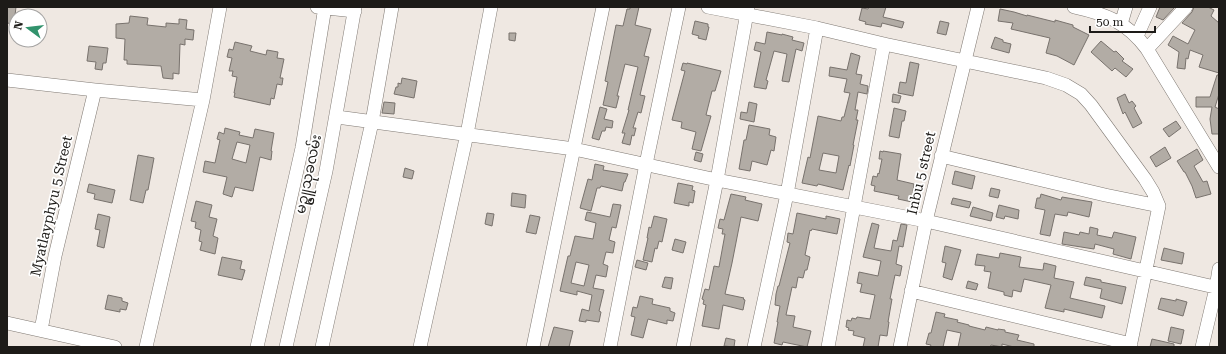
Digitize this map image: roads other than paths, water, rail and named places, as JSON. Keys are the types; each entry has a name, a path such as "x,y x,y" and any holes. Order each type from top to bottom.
{"street":[{"path":"146,347 203,100 220,7"},
{"path":"257,347 302,148 322,7 355,9"},
{"path":"322,347 372,122 392,7"},
{"path":"420,347 466,134 491,7"},
{"path":"533,347 603,7"},
{"path":"610,347 679,7"},
{"path":"708,7 747,11 884,44 1046,78 1066,85 1081,94 1091,105 1145,179 1159,206 1130,346 911,291"},
{"name":"Inbu 5 street","path":"900,347 926,221 978,7"},
{"path":"1074,7 1089,10 1121,24 1138,36 1148,49 1219,167"},
{"path":"1121,24 1126,7"},
{"path":"1138,36 1150,7"},
{"path":"1148,49 1186,7"},
{"name":"မဥ္ဇူသုခလမ်း","path":"286,347 337,117 355,9"},
{"path":"683,347 717,180 747,11"},
{"path":"754,347 787,194 817,28"},
{"path":"828,347 884,44"},
{"path":"7,80 203,100"},
{"name":"Myatlayphyu 5 Street","path":"41,330 55,256 95,90"},
{"path":"337,117 574,149 717,180 926,221 1218,288"},
{"path":"941,156 1105,195 1159,206"},
{"path":"1202,347 1218,288 1219,269"},
{"path":"7,323 115,347"}]}
